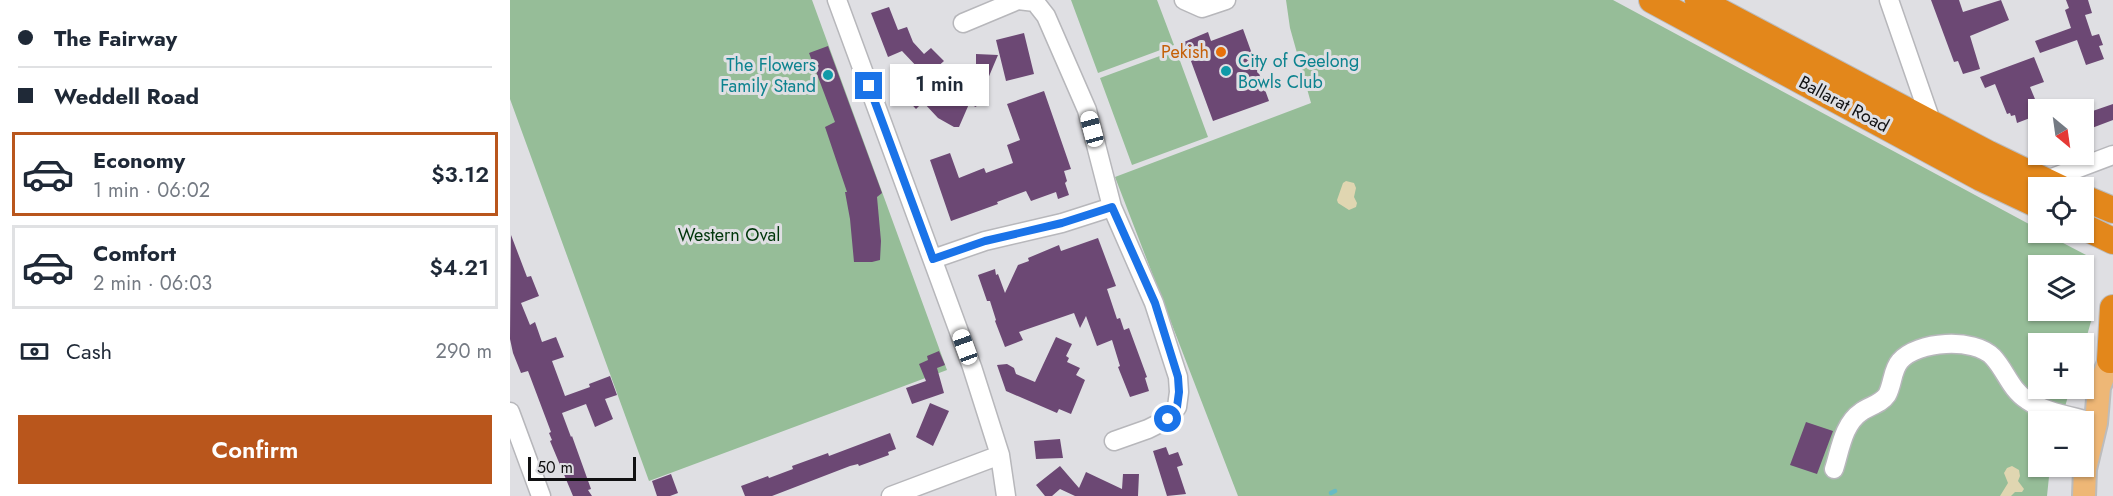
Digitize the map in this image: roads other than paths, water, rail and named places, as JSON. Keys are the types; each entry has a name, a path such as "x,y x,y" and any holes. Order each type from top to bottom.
{"highway":[{"name":"Ballarat Road","path":"1652,0 1981,178 2028,200"},
{"name":"Ballarat Road","path":"1698,0 1989,154 2037,177"},
{"path":"2094,202 2113,210"},
{"path":"2094,234 2111,245"},
{"path":"2112,357 2113,308"}],"main road":[{"path":"2084,496 2085,469 2096,423 2099,387 2112,357"},
{"path":"2096,423 2113,400"}],"street":[{"path":"837,0 976,378 1000,455 1006,496"},
{"path":"963,23 1018,0 1035,2 1047,16 1087,110 1112,207 1155,303 1178,377 1177,407 1168,419 1114,441"},
{"path":"1184,0 1202,8 1226,0"},
{"path":"1889,0 1932,124"},
{"path":"2067,177 2113,155"},
{"path":"933,259 985,241 1062,223 1112,207"},
{"path":"1834,470 1846,430 1861,412 1884,398 1901,359 1910,353 1931,347 1956,343 1972,345 1985,350 1995,359 2014,390 2025,399 2039,407 2096,423"},
{"path":"510,412 541,496"},
{"path":"891,496 1000,455"}],"waterway":[{"path":"1331,493 1335,491"}],"place":[{"name":"Pekish","path":"1221,52"},
{"name":"City of Geelong Bowls Club","path":"1226,71"},
{"name":"The Flowers Family Stand","path":"828,75"}],"park label":[{"name":"Western Oval","path":"729,235"}]}
